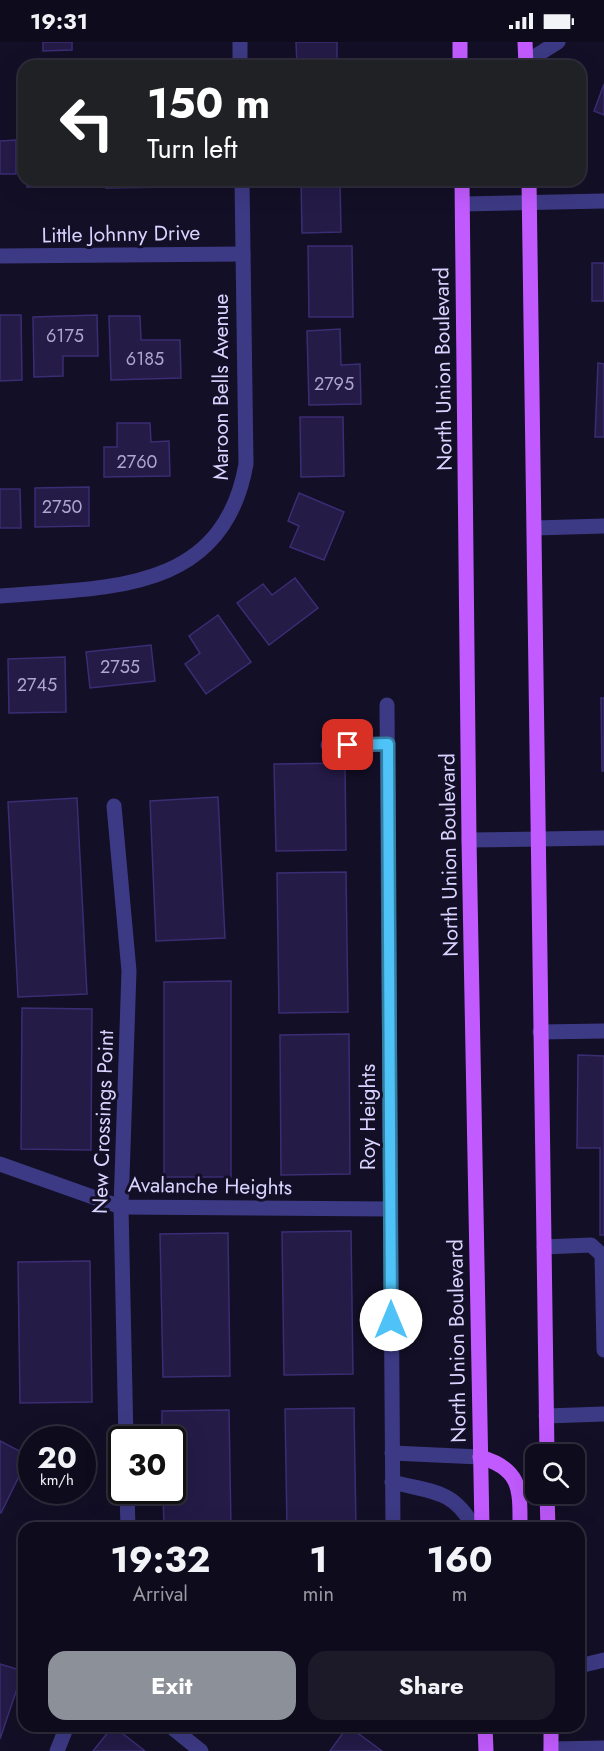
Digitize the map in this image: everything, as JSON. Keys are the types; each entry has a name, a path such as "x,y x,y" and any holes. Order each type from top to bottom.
{"main road":[{"path":"460,42 460,60"},
{"path":"525,42 526,60"},
{"name":"North Union Boulevard","path":"462,186 469,840 482,1522"},
{"path":"529,186 547,1444"},
{"path":"480,1457 498,1462 512,1474 520,1493 520,1522"},
{"path":"547,1504 548,1522"},
{"path":"485,1732 486,1751"},
{"path":"551,1732 551,1750"}],"street":[{"path":"240,42 240,60"},
{"path":"532,60 558,42"},
{"name":"Maroon Bells Avenue","path":"0,596 121,586 150,579 183,565 208,545 227,520 241,493 246,464 242,186"},
{"path":"463,204 604,201"},
{"name":"Little Johnny Drive","path":"0,256 243,254"},
{"path":"535,528 604,526"},
{"name":"Roy Heights","path":"387,705 393,1522"},
{"path":"328,745 388,744"},
{"name":"New Crossings Point","path":"114,806 129,971 121,1207 126,1426"},
{"path":"469,840 604,838"},
{"path":"540,1032 604,1031"},
{"name":"Avalanche Heights","path":"0,1164 121,1207 390,1209"},
{"path":"544,1247 591,1245 602,1255 604,1350"},
{"path":"546,1416 604,1414"},
{"path":"392,1453 480,1457"},
{"path":"392,1482 449,1496 465,1512 471,1522"},
{"path":"127,1504 128,1522"},
{"path":"585,1665 604,1660"},
{"path":"57,1751 65,1732"},
{"path":"177,1732 201,1751"},
{"path":"551,1750 604,1748"}],"building":[{"path":"43,42 72,42 72,50 43,51"},
{"path":"296,42 337,42 337,60 297,60"},
{"path":"604,84 604,115 594,111"},
{"path":"16,140 16,174 0,174 0,141"},
{"path":"106,186 175,187 106,188"},
{"path":"301,186 340,186 341,232 302,233"},
{"path":"308,246 352,246 353,317 309,317"},
{"path":"592,263 604,263 604,301 592,301"},
{"path":"0,315 21,315 22,380 0,381"},
{"path":"97,315 98,356 63,356 63,376 34,377 33,317"},
{"path":"109,316 140,316 141,340 180,340 181,378 111,380"},
{"path":"340,329 341,365 360,364 361,404 309,405 307,331"},
{"path":"598,363 604,364 604,437 595,437"},
{"path":"300,417 343,417 344,476 301,477"},
{"path":"117,423 150,423 151,442 169,441 170,476 104,477 104,447 117,447"},
{"path":"89,487 89,526 35,527 35,488"},
{"path":"0,489 20,489 21,528 0,528"},
{"path":"299,493 344,512 324,560 290,547 299,526 288,521"},
{"path":"295,578 318,608 269,645 237,603 263,584 272,595"},
{"path":"218,615 251,662 206,694 185,664 200,653 189,636"},
{"path":"151,645 155,681 90,688 86,652"},
{"path":"65,657 66,712 9,713 8,659"},
{"path":"601,698 604,698 604,771 602,771"},
{"path":"345,763 346,850 276,851 274,764"},
{"path":"218,797 225,938 156,941 150,801"},
{"path":"77,798 87,994 18,997 8,802"},
{"path":"346,872 348,1012 279,1013 277,873"},
{"path":"231,981 231,1177 164,1177 164,982"},
{"path":"22,1008 92,1009 91,1150 21,1149"},
{"path":"349,1034 350,1174 281,1175 280,1035"},
{"path":"578,1055 604,1056 604,1235 600,1235 600,1148 577,1148"},
{"path":"351,1231 353,1374 284,1375 282,1232"},
{"path":"228,1233 230,1376 163,1377 160,1234"},
{"path":"90,1261 92,1402 20,1403 18,1262"},
{"path":"354,1408 356,1522 287,1522 285,1409"},
{"path":"229,1410 231,1522 164,1522 163,1504 186,1504 186,1426 162,1426 162,1411"},
{"path":"0,1441 18,1450 18,1478 0,1512"},
{"path":"0,1664 18,1669 18,1686 0,1739"},
{"path":"108,1732 121,1732 145,1751 93,1751"},
{"path":"344,1732 356,1732 382,1751 330,1751"}],"route":[{"path":"348,745 388,744 391,1320"}]}
